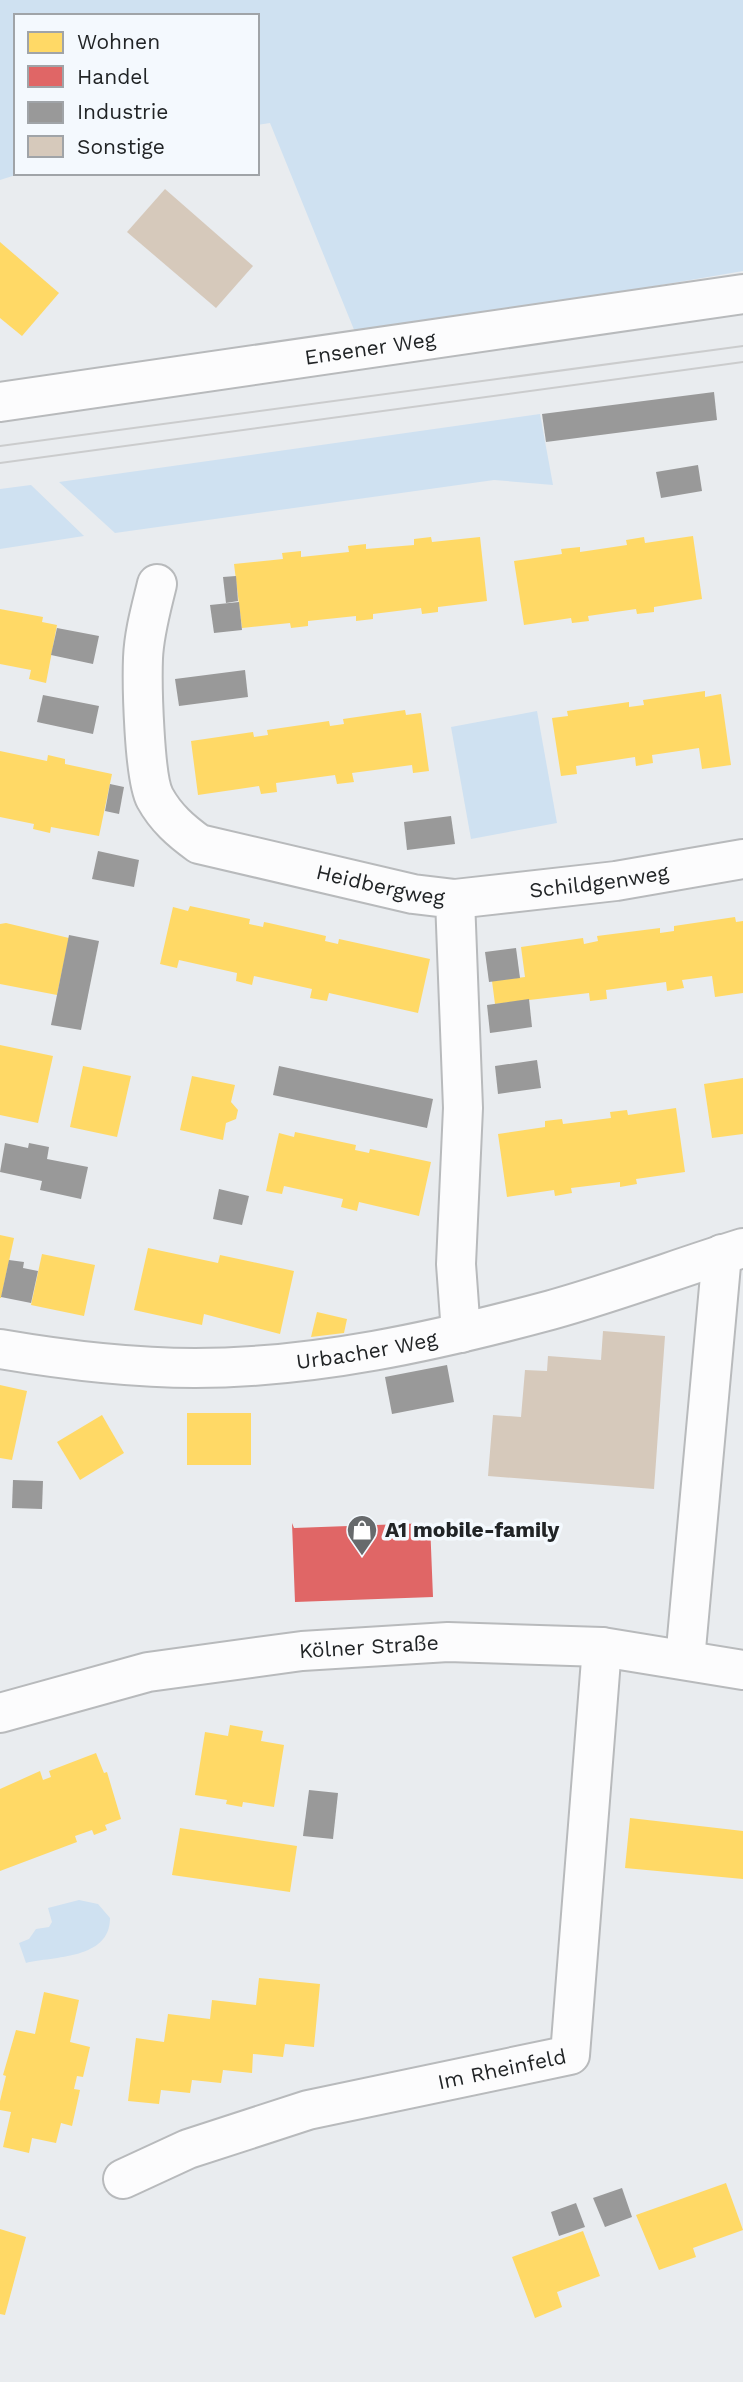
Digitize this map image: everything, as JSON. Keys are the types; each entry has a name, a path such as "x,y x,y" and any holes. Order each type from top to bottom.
{"street":[{"name":"Ensener Weg","path":"0,402 743,294"},
{"name":"Heidbergweg","path":"157,584 147,623 143,659 147,751 153,796 174,825 199,844 413,894 455,899 463,1108 456,1264 461,1333"},
{"name":"Schildgenweg","path":"455,899 616,881 743,859"},
{"name":"Urbacher Weg","path":"0,1349 109,1364 196,1368 294,1362 461,1333 553,1309 732,1251 685,1661"},
{"name":"Kölner Straße","path":"0,1713 148,1672 302,1651 448,1642 602,1647 743,1670"},
{"name":"Im Rheinfeld","path":"123,2179 188,2149 308,2110 570,2055 602,1647"}],"shaded area":[{"path":"0,0 743,0 743,271 357,337 270,123 259,125 259,14 14,14 16,175 0,180"},
{"path":"540,414 553,485 494,480 115,533 59,482"},
{"path":"31,485 84,536 0,549 0,489"},
{"path":"537,711 557,823 471,839 451,727"},
{"path":"79,1900 98,1904 110,1918 107,1932 101,1942 78,1954 26,1963 19,1943 29,1939 36,1929 49,1927 52,1922 48,1908"}],"building: Wohnen":[{"path":"0,242 59,293 22,336 0,318"},
{"path":"693,536 702,599 654,607 654,612 637,614 636,609 588,616 589,621 572,623 571,618 524,625 514,561 562,554 561,549 580,547 580,552 627,545 626,540 644,537 645,543"},
{"path":"431,537 432,542 480,537 487,601 438,607 438,612 422,614 421,608 373,614 373,619 356,621 356,616 308,621 308,626 291,628 290,623 242,628 234,564 283,559 282,553 301,551 301,557 349,552 348,546 366,544 366,549 414,545 414,539"},
{"path":"0,609 43,617 42,622 57,625 46,683 29,679 31,670 0,664"},
{"path":"705,691 705,697 721,694 731,765 702,769 699,748 652,755 653,763 636,766 635,757 576,766 577,774 561,776 552,718 568,716 567,711 629,702 629,707 644,705 643,700"},
{"path":"405,710 406,715 421,713 429,771 413,773 412,765 352,773 354,782 337,784 335,775 276,783 277,792 261,794 259,786 198,795 191,741 253,732 254,737 268,735 267,730 329,721 330,726 344,724 343,719"},
{"path":"0,751 47,761 48,755 65,759 65,764 112,774 99,836 51,827 50,833 33,829 34,824 0,817"},
{"path":"190,906 250,919 249,924 263,927 264,922 326,936 325,941 338,944 339,939 430,959 418,1013 329,993 327,1001 310,998 312,989 254,976 252,985 236,981 237,973 179,960 177,968 160,964 173,907 188,911"},
{"path":"735,917 736,922 743,921 743,993 715,997 712,976 682,980 684,988 667,991 666,982 606,990 607,999 590,1001 589,993 495,1004 492,981 525,977 521,947 583,938 584,944 598,941 597,936 660,928 660,933 674,931 674,926"},
{"path":"6,923 69,938 57,995 0,984 0,924"},
{"path":"0,1045 53,1056 38,1123 0,1115"},
{"path":"83,1066 131,1076 117,1137 70,1127"},
{"path":"192,1076 235,1085 231,1102 238,1110 236,1119 226,1123 223,1140 180,1130"},
{"path":"743,1078 743,1134 712,1138 704,1084"},
{"path":"676,1108 685,1172 636,1179 637,1184 620,1187 620,1182 571,1188 572,1193 555,1196 554,1190 507,1197 498,1134 545,1127 545,1121 562,1119 563,1124 611,1118 610,1112 627,1110 628,1115"},
{"path":"295,1132 356,1145 355,1150 369,1153 370,1149 431,1162 419,1216 359,1202 357,1211 341,1207 343,1199 284,1186 282,1194 266,1191 279,1133 294,1137"},
{"path":"0,1235 14,1238 1,1298 0,1298"},
{"path":"148,1248 218,1263 220,1255 294,1271 280,1334 204,1314 202,1325 134,1310"},
{"path":"42,1254 95,1265 84,1316 31,1305"},
{"path":"317,1312 347,1319 344,1333 311,1337"},
{"path":"0,1385 27,1391 12,1460 0,1458"},
{"path":"187,1413 251,1413 251,1465 187,1465"},
{"path":"102,1415 124,1453 80,1480 57,1442"},
{"path":"230,1725 263,1731 261,1741 284,1745 274,1807 243,1802 242,1807 226,1804 227,1800 195,1795 205,1732 228,1736"},
{"path":"96,1753 104,1773 107,1772 121,1819 105,1825 107,1830 94,1835 92,1830 75,1836 77,1842 0,1871 0,1789 40,1771 43,1780 51,1777 49,1771"},
{"path":"630,1818 743,1831 743,1879 625,1868"},
{"path":"180,1828 297,1846 290,1892 172,1875"},
{"path":"259,1978 320,1984 314,2047 285,2044 283,2057 253,2054 252,2073 223,2070 221,2083 192,2080 190,2093 161,2090 159,2104 128,2101 136,2038 164,2042 168,2014 210,2019 212,2000 256,2005"},
{"path":"44,1992 79,2000 70,2042 90,2047 83,2077 77,2076 74,2089 80,2090 72,2126 61,2123 56,2143 32,2138 29,2153 3,2147 11,2112 0,2110 0,2101 6,2076 3,2075 16,2030 35,2034"},
{"path":"726,2183 743,2230 693,2248 696,2257 659,2270 636,2215"},
{"path":"0,2229 26,2237 5,2315 0,2314"},
{"path":"583,2231 600,2276 557,2292 562,2307 535,2318 512,2257"}],"building: Handel":[{"name":"A1 mobile-family","path":"292,1523 294,1528 430,1523 433,1597 295,1602"}],"building: Industrie":[{"path":"714,392 717,420 546,442 542,414"},
{"path":"698,465 702,491 661,498 656,472"},
{"path":"236,576 238,601 226,603 223,577"},
{"path":"239,602 242,630 214,633 210,605"},
{"path":"57,628 99,636 93,664 51,655"},
{"path":"245,670 248,697 179,706 175,679"},
{"path":"43,695 99,706 93,734 37,722"},
{"path":"110,784 124,787 119,814 105,811"},
{"path":"451,816 455,844 407,850 404,822"},
{"path":"98,851 139,860 134,887 92,879"},
{"path":"69,935 99,941 81,1030 51,1025"},
{"path":"516,948 520,978 489,982 485,952"},
{"path":"529,999 532,1027 490,1033 487,1005"},
{"path":"537,1060 541,1088 498,1094 495,1066"},
{"path":"279,1066 433,1099 427,1128 273,1095"},
{"path":"5,1143 28,1148 29,1143 49,1147 47,1159 88,1167 81,1199 40,1190 42,1181 0,1172"},
{"path":"219,1189 249,1196 242,1225 213,1219"},
{"path":"9,1260 24,1262 23,1268 38,1271 31,1303 1,1297"},
{"path":"447,1365 454,1402 392,1414 385,1377"},
{"path":"13,1480 43,1481 42,1509 12,1508"},
{"path":"309,1790 338,1793 333,1839 303,1836"},
{"path":"622,2188 632,2217 605,2227 593,2198"},
{"path":"576,2203 585,2227 559,2236 551,2212"}],"building: Sonstige":[{"path":"165,189 253,266 216,308 127,232"},
{"path":"603,1331 665,1336 654,1489 488,1476 493,1415 521,1417 525,1370 547,1371 548,1356 601,1360"}],"tram line":[{"path":"0,446 743,346"},
{"path":"0,463 743,362"}],"place":[{"name":"A1 mobile-family","path":"362,1557"}]}
